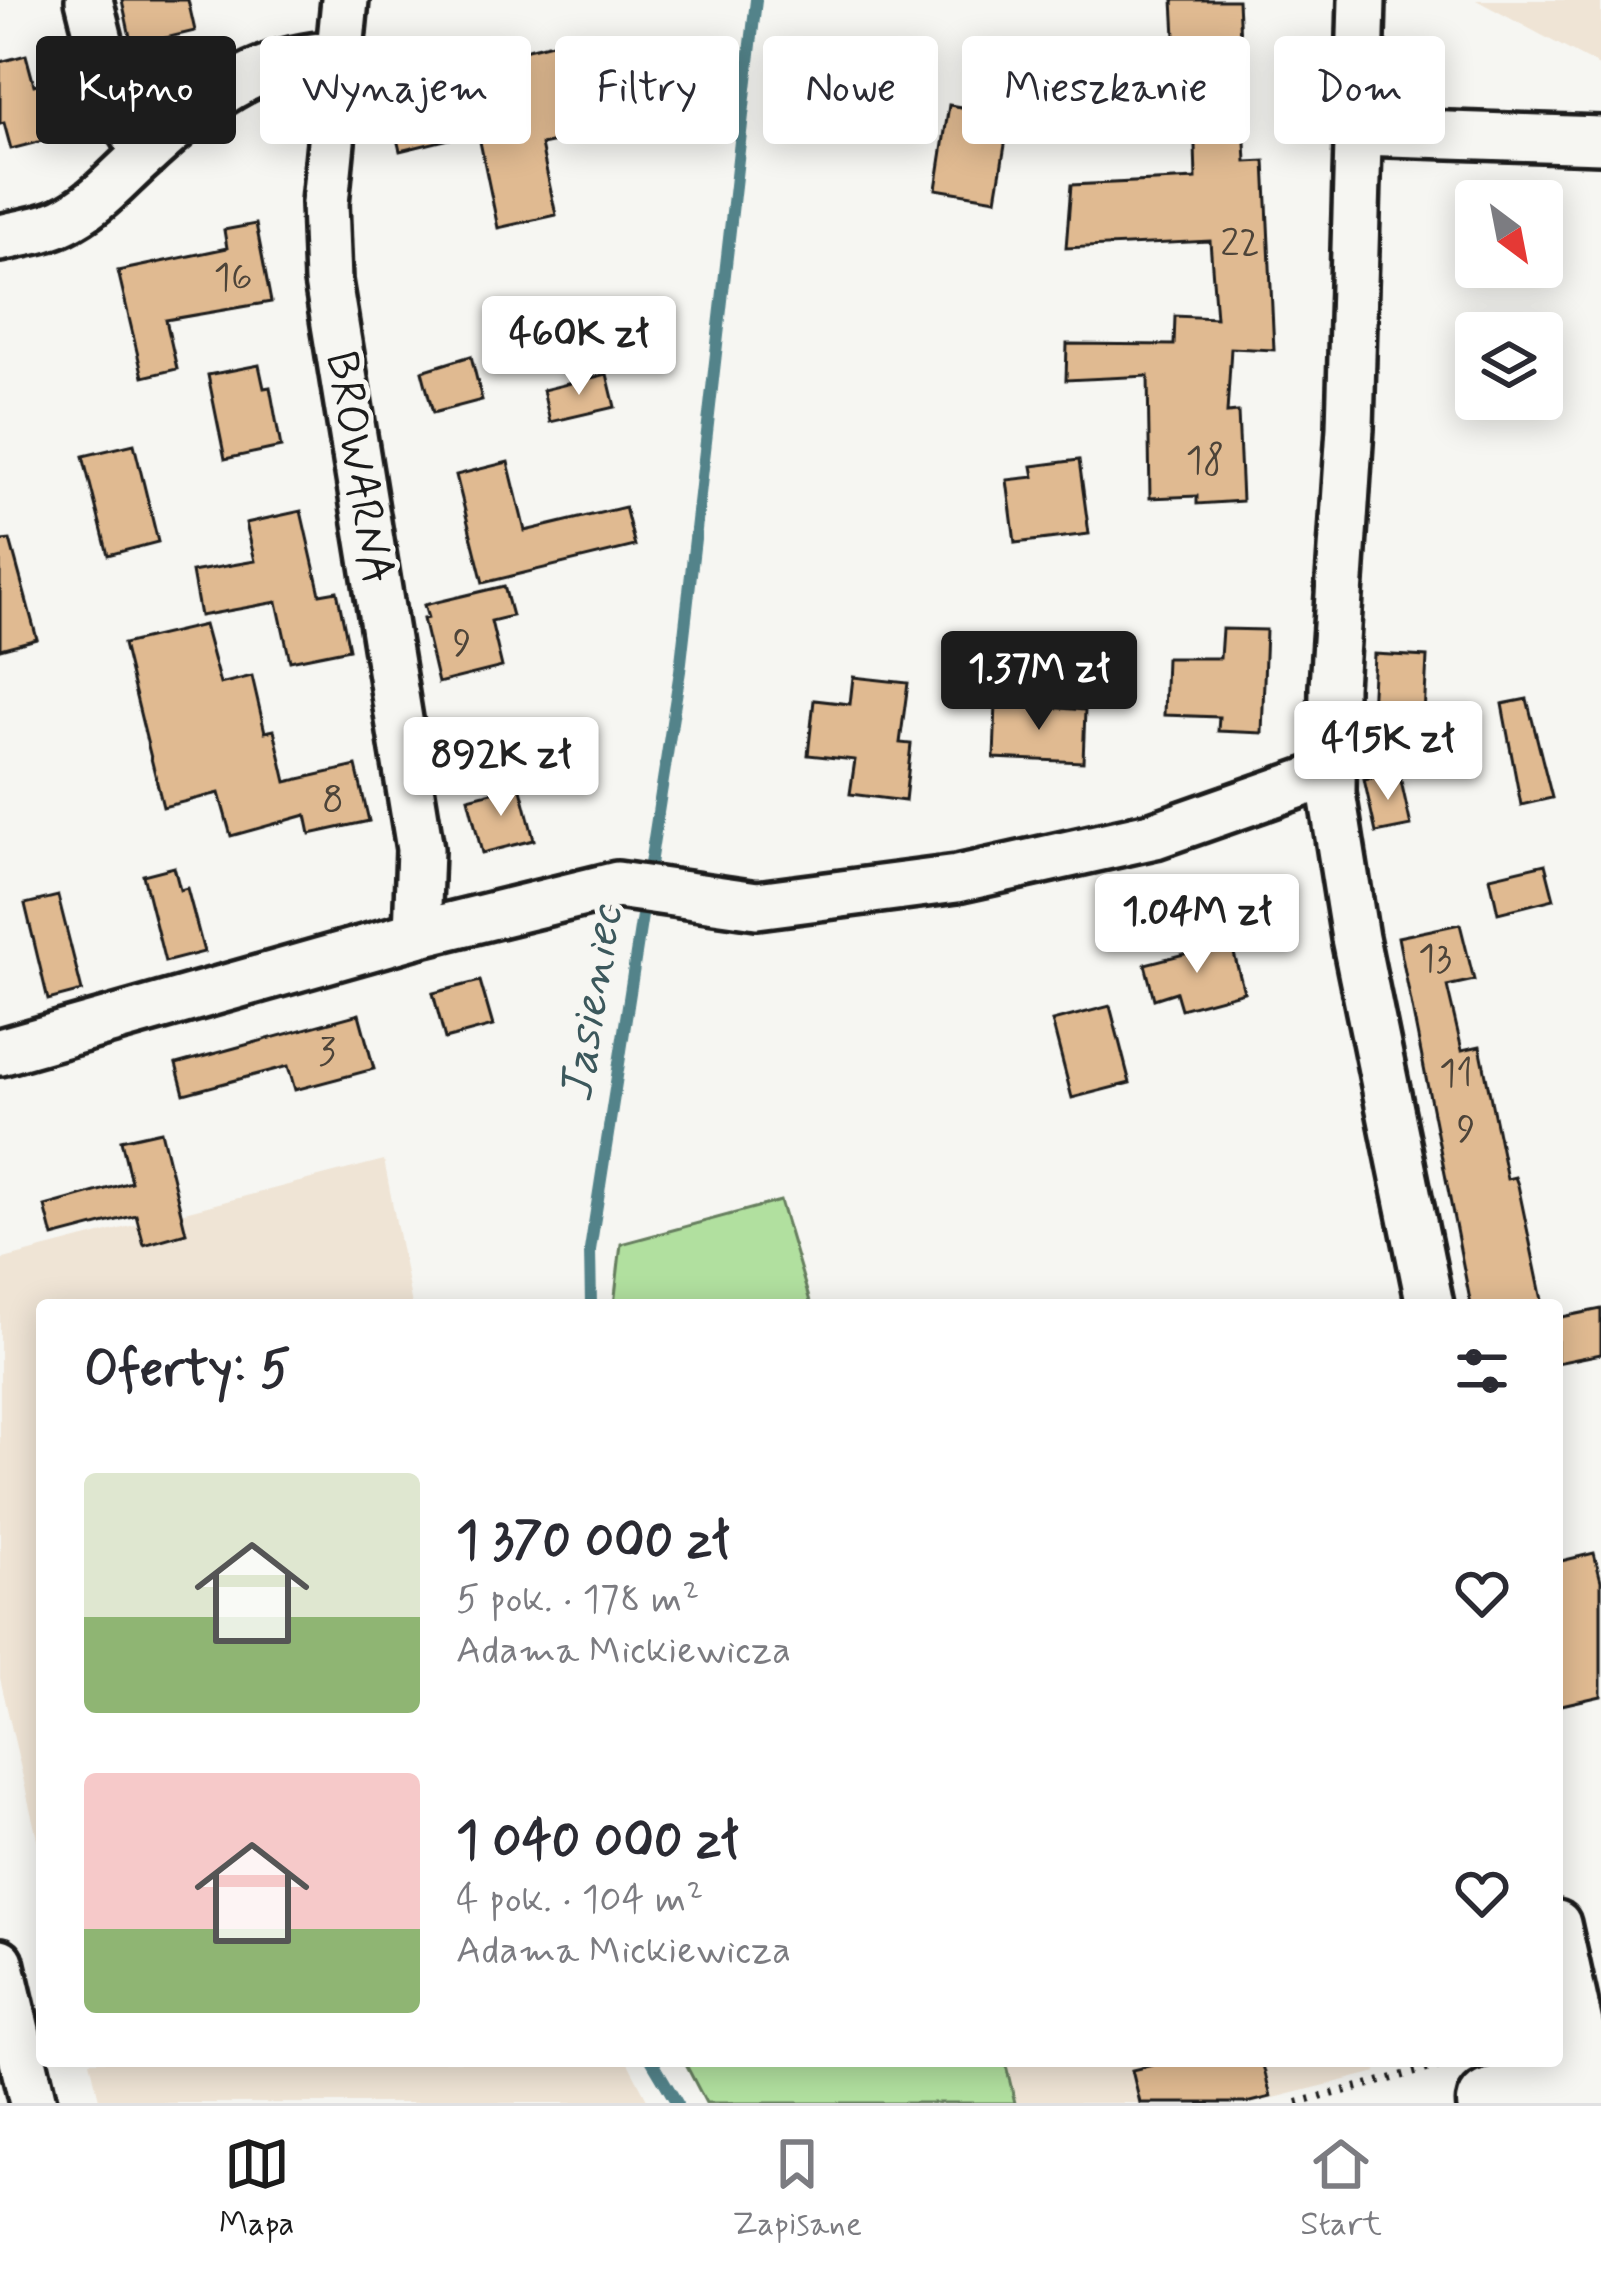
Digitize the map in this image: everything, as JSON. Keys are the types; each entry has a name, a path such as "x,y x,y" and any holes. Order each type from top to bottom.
{"main road":[{"path":"1491,2103 1596,2077"}],"street":[{"path":"89,0 115,104 146,153"},
{"name":"BROWARNA","path":"339,36 345,0"},
{"path":"1361,36 1362,0"},
{"path":"0,238 62,222 260,68"},
{"path":"1445,135 1601,140"},
{"name":"BROWARNA","path":"329,144 325,203 328,281 420,849 416,934"},
{"path":"1359,144 1332,773 1355,938 1429,1299"},
{"path":"0,1052 416,934 617,885 757,904 958,879 1154,835 1332,773"},
{"path":"1563,1948 1596,2077"},
{"path":"0,1962 33,2103"}],"path":[{"path":"1297,2103 1437,2067"}],"shaded area":[{"path":"1476,0 1601,0 1601,67"},
{"path":"384,1160 411,1299 36,1299 36,1834 0,1678 0,1260"},
{"path":"91,2067 630,2067 649,2103 100,2103"},
{"path":"1006,2067 1375,2067 1377,2072 1254,2103 1015,2103"}],"green space":[{"path":"780,1201 809,1299 615,1299 621,1244"},
{"path":"687,2067 1006,2067 1015,2103 706,2103"}],"building":[{"path":"122,0 188,0 195,31 130,36"},
{"path":"1173,0 1238,0 1240,36 1175,36"},
{"path":"555,42 555,142 541,145 556,215 498,228 480,144 531,144 531,48"},
{"path":"26,55 36,84 36,143 11,149 4,123 0,124 0,62"},
{"path":"949,105 962,107 962,144 1005,144 996,199 936,189"},
{"path":"398,144 429,144 400,151"},
{"path":"1195,144 1245,144 1246,162 1265,161 1274,350 1231,348 1227,413 1238,412 1242,501 1197,504 1197,496 1150,498 1148,376 1066,380 1067,344 1174,345 1175,316 1216,318 1210,241 1066,248 1071,185 1196,179"},
{"path":"256,224 271,302 166,320 177,369 143,377 118,271 227,248 224,230"},
{"path":"471,356 482,400 433,413 422,371"},
{"path":"259,365 264,388 270,387 281,447 225,459 208,375"},
{"path":"607,374 615,407 550,422 543,390"},
{"path":"134,444 158,542 108,555 83,456"},
{"path":"1079,460 1089,534 1015,543 1007,480 1034,477 1032,466"},
{"path":"508,462 525,531 625,507 635,546 483,583 456,475"},
{"path":"301,511 320,594 337,591 349,649 290,661 277,602 200,616 192,572 255,561 246,523"},
{"path":"10,540 37,639 0,649 0,541"},
{"path":"504,586 512,616 491,621 502,667 438,683 424,605"},
{"path":"204,625 220,684 252,676 265,732 274,730 286,782 356,766 369,821 310,834 306,815 231,836 219,793 163,807 123,644"},
{"path":"1222,629 1266,630 1262,733 1218,731 1219,717 1164,715 1166,658 1220,658"},
{"path":"1374,654 1427,657 1423,735 1384,745 1378,719 1371,712"},
{"path":"853,677 908,683 900,743 911,744 905,801 850,794 855,760 808,755 814,700 850,704"},
{"path":"1527,699 1552,798 1521,805 1502,704"},
{"path":"996,703 1085,710 1083,762 994,758"},
{"path":"1399,772 1411,826 1376,833 1364,779"},
{"path":"520,785 534,840 482,853 468,798"},
{"path":"1545,864 1554,899 1498,913 1490,877"},
{"path":"174,867 180,890 187,888 204,952 165,962 143,875"},
{"path":"58,896 82,991 48,1000 25,904"},
{"path":"1460,924 1474,980 1447,986 1462,1050 1480,1046 1507,1179 1515,1177 1518,1185 1542,1299 1470,1299 1398,937"},
{"path":"1231,942 1244,992 1181,1009 1176,992 1154,999 1145,964"},
{"path":"480,981 493,1026 445,1039 433,993"},
{"path":"1110,1006 1130,1083 1072,1098 1052,1021"},
{"path":"359,1014 374,1069 295,1090 288,1066 184,1094 176,1064"},
{"path":"161,1131 186,1233 144,1245 136,1215 53,1237 45,1206 131,1182 121,1140"},
{"path":"1601,1309 1601,1354 1563,1362 1563,1317"},
{"path":"1594,1553 1601,1581 1601,1696 1563,1705 1563,1561"},
{"path":"1264,2067 1271,2097 1247,2103 1140,2103 1132,2070"}],"waterway":[{"name":"Jasieniec","path":"591,1299 590,1250 680,671 756,0"},
{"name":"Jasieniec","path":"656,2067 677,2103"}]}
